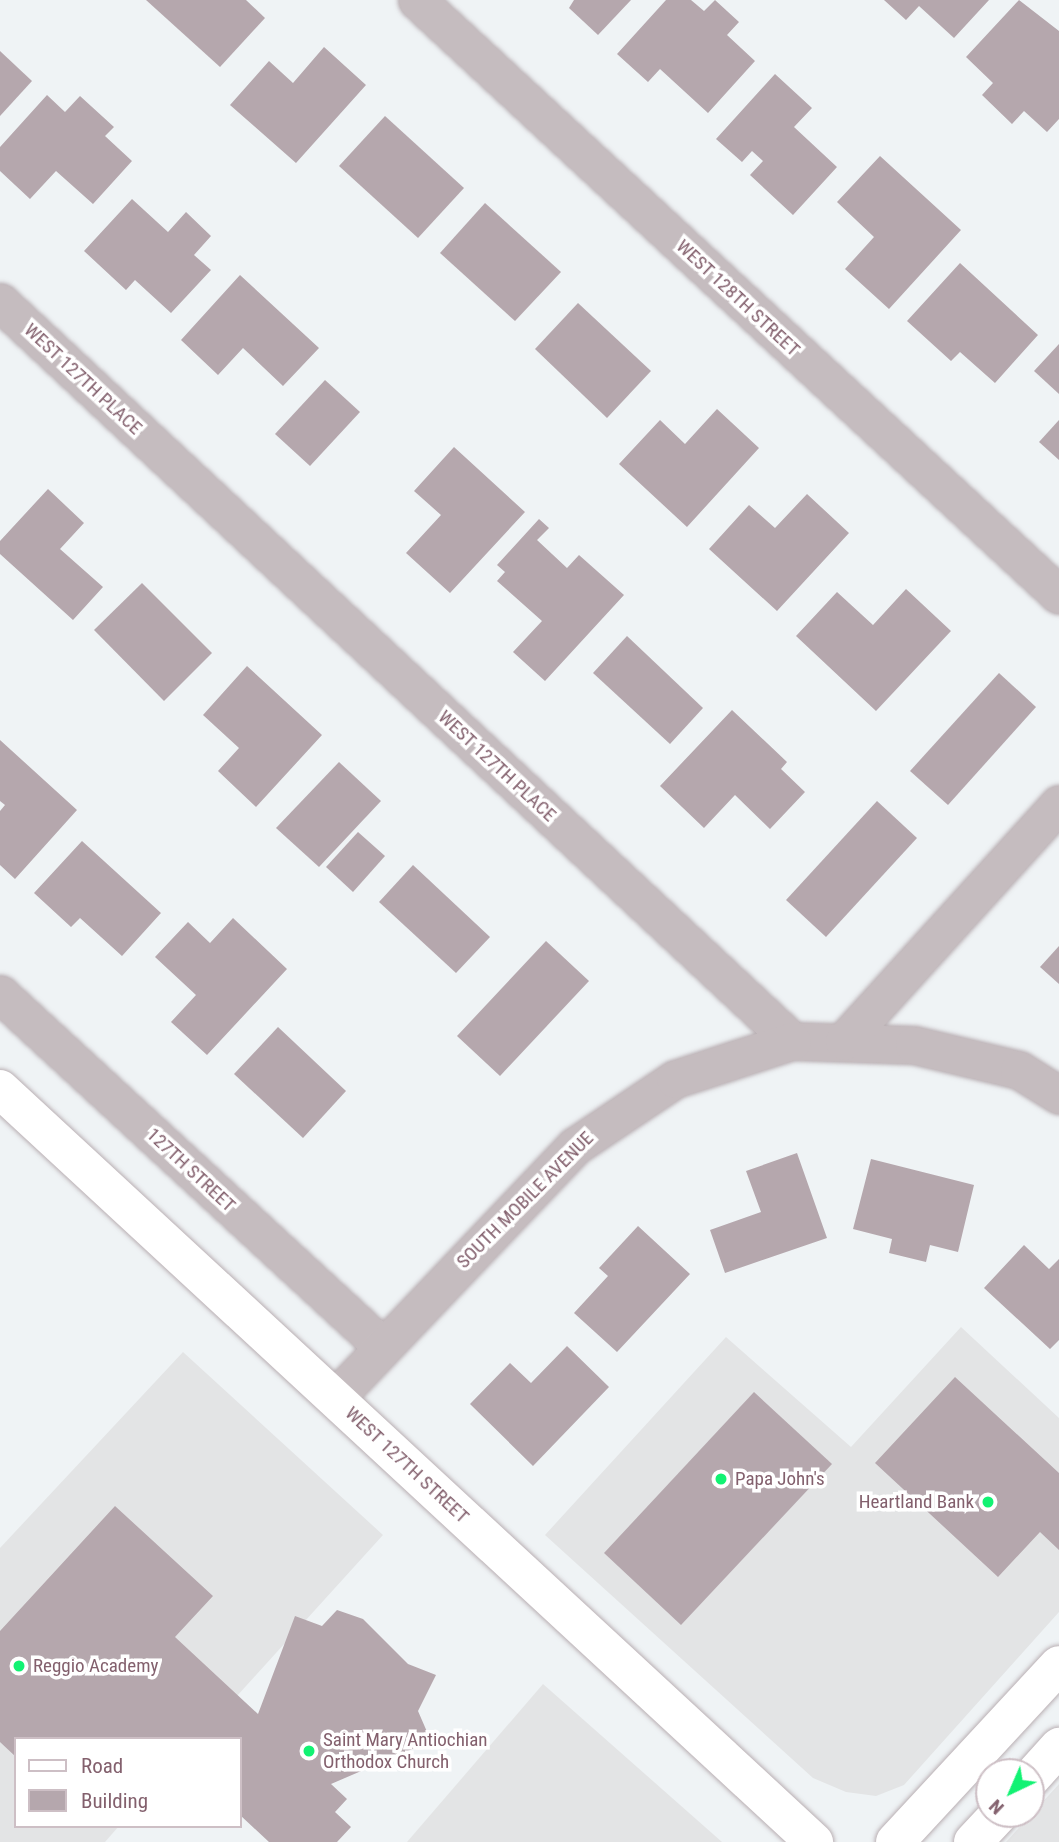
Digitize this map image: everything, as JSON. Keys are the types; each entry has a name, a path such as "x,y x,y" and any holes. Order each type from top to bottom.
{"main road":[{"name":"WEST 127TH STREET","path":"0,1089 814,1842"},
{"path":"895,1842 1059,1665"},
{"path":"1045,1762 1059,1747"},
{"path":"973,1842 986,1828"}],"street":[{"name":"WEST 128TH STREET","path":"417,0 1059,595"},
{"name":"WEST 127TH PLACE","path":"0,302 792,1041"},
{"path":"844,1041 1059,804"},
{"name":"127TH STREET","path":"0,994 382,1346"},
{"path":"792,1041 914,1045 1019,1070 1059,1095"},
{"name":"SOUTH MOBILE AVENUE","path":"335,1398 535,1184 624,1108 675,1079 792,1041"}],"shaded area":[{"path":"961,1327 1059,1418 1059,1612 904,1785 876,1796 846,1792 813,1778 545,1535 726,1337 851,1447"},
{"path":"183,1352 383,1535 200,1737 14,1737 14,1828 117,1828 105,1842 0,1842 0,1548"},
{"path":"543,1684 722,1842 407,1842"},
{"path":"1059,1784 1059,1842 1006,1842 1019,1828 1045,1828 1045,1799"}],"building":[{"path":"146,0 246,0 265,18 220,67"},
{"path":"574,0 631,0 598,35 569,8"},
{"path":"666,0 691,0 704,11 715,0 739,22 727,35 755,61 708,113 660,69 648,82 617,54"},
{"path":"884,0 989,0 954,38 919,6 906,20"},
{"path":"1019,0 1059,31 1059,119 1047,132 1024,111 1012,124 982,95 993,83 966,57"},
{"path":"324,47 366,85 296,163 230,105 269,61 293,83"},
{"path":"0,51 32,81 0,116"},
{"path":"775,74 812,108 794,127 837,167 793,215 750,175 763,161 752,151 742,162 716,139"},
{"path":"47,95 65,112 80,96 114,127 105,136 132,161 93,204 56,171 30,199 0,171 0,147"},
{"path":"385,116 464,188 418,238 339,166"},
{"path":"880,156 961,230 889,309 845,269 874,237 837,202"},
{"path":"132,199 168,232 186,212 211,236 194,255 211,270 171,313 135,280 126,290 84,251"},
{"path":"485,203 561,272 515,321 440,253"},
{"path":"960,263 1038,335 995,383 960,352 951,361 907,321"},
{"path":"240,275 319,348 283,386 243,348 218,375 181,340"},
{"path":"578,303 651,371 607,418 535,349"},
{"path":"1059,344 1059,394 1034,371"},
{"path":"325,380 360,412 310,466 275,434"},
{"path":"717,409 759,448 687,527 619,464 660,420 685,444"},
{"path":"1059,420 1059,460 1039,442"},
{"path":"454,447 525,512 450,593 406,553 441,515 414,491"},
{"path":"48,489 84,523 60,549 103,587 73,620 0,554 0,541"},
{"path":"807,494 849,533 777,611 709,549 749,505 775,528"},
{"path":"539,519 549,528 537,540 567,568 579,555 624,595 545,681 513,652 542,621 497,581 505,572 497,565"},
{"path":"142,583 212,653 164,701 94,630"},
{"path":"906,589 951,631 876,711 796,636 837,592 873,625"},
{"path":"627,636 703,708 670,744 593,673"},
{"path":"247,666 322,735 256,807 218,771 239,748 203,715"},
{"path":"999,673 1036,707 948,805 910,771"},
{"path":"732,710 787,762 781,769 805,792 770,829 735,795 704,828 660,786"},
{"path":"0,740 77,810 15,879 0,865 0,811 5,805 0,801"},
{"path":"339,762 381,801 319,867 276,828"},
{"path":"877,801 917,838 826,937 786,900"},
{"path":"358,832 385,856 353,892 326,867"},
{"path":"82,841 161,913 122,956 80,918 71,927 34,893"},
{"path":"413,865 490,937 456,973 379,902"},
{"path":"233,918 287,969 207,1055 171,1022 196,995 155,957 188,922 210,943"},
{"path":"546,941 589,981 500,1076 457,1036"},
{"path":"1059,946 1059,984 1040,967"},
{"path":"278,1027 346,1091 303,1138 234,1074"},
{"path":"797,1153 827,1238 725,1273 710,1230 761,1212 746,1171"},
{"path":"871,1159 974,1185 958,1252 930,1245 926,1262 889,1253 892,1239 853,1229"},
{"path":"638,1226 690,1274 617,1352 574,1313 608,1276 599,1268"},
{"path":"1024,1245 1049,1269 1059,1259 1059,1340 1050,1349 984,1288"},
{"path":"567,1346 609,1387 533,1466 470,1404 510,1363 531,1383"},
{"name":"Heartland Bank","path":"955,1377 1059,1473 1059,1550 1040,1532 998,1577 875,1463"},
{"path":"754,1392 832,1464 681,1625 604,1553"},
{"path":"115,1506 213,1596 175,1637 258,1714 295,1616 322,1626 337,1610 363,1619 408,1664 436,1675 418,1711 431,1741 331,1784 347,1799 335,1812 351,1827 337,1842 269,1842 242,1817 242,1737 14,1737 14,1755 0,1742 0,1631"}],"place":[{"name":"Papa John's","path":"721,1479"},
{"name":"Heartland Bank","path":"988,1502"},
{"name":"Reggio Academy","path":"19,1666"},
{"name":"Saint Mary Antiochian Orthodox Church","path":"309,1751"}]}
